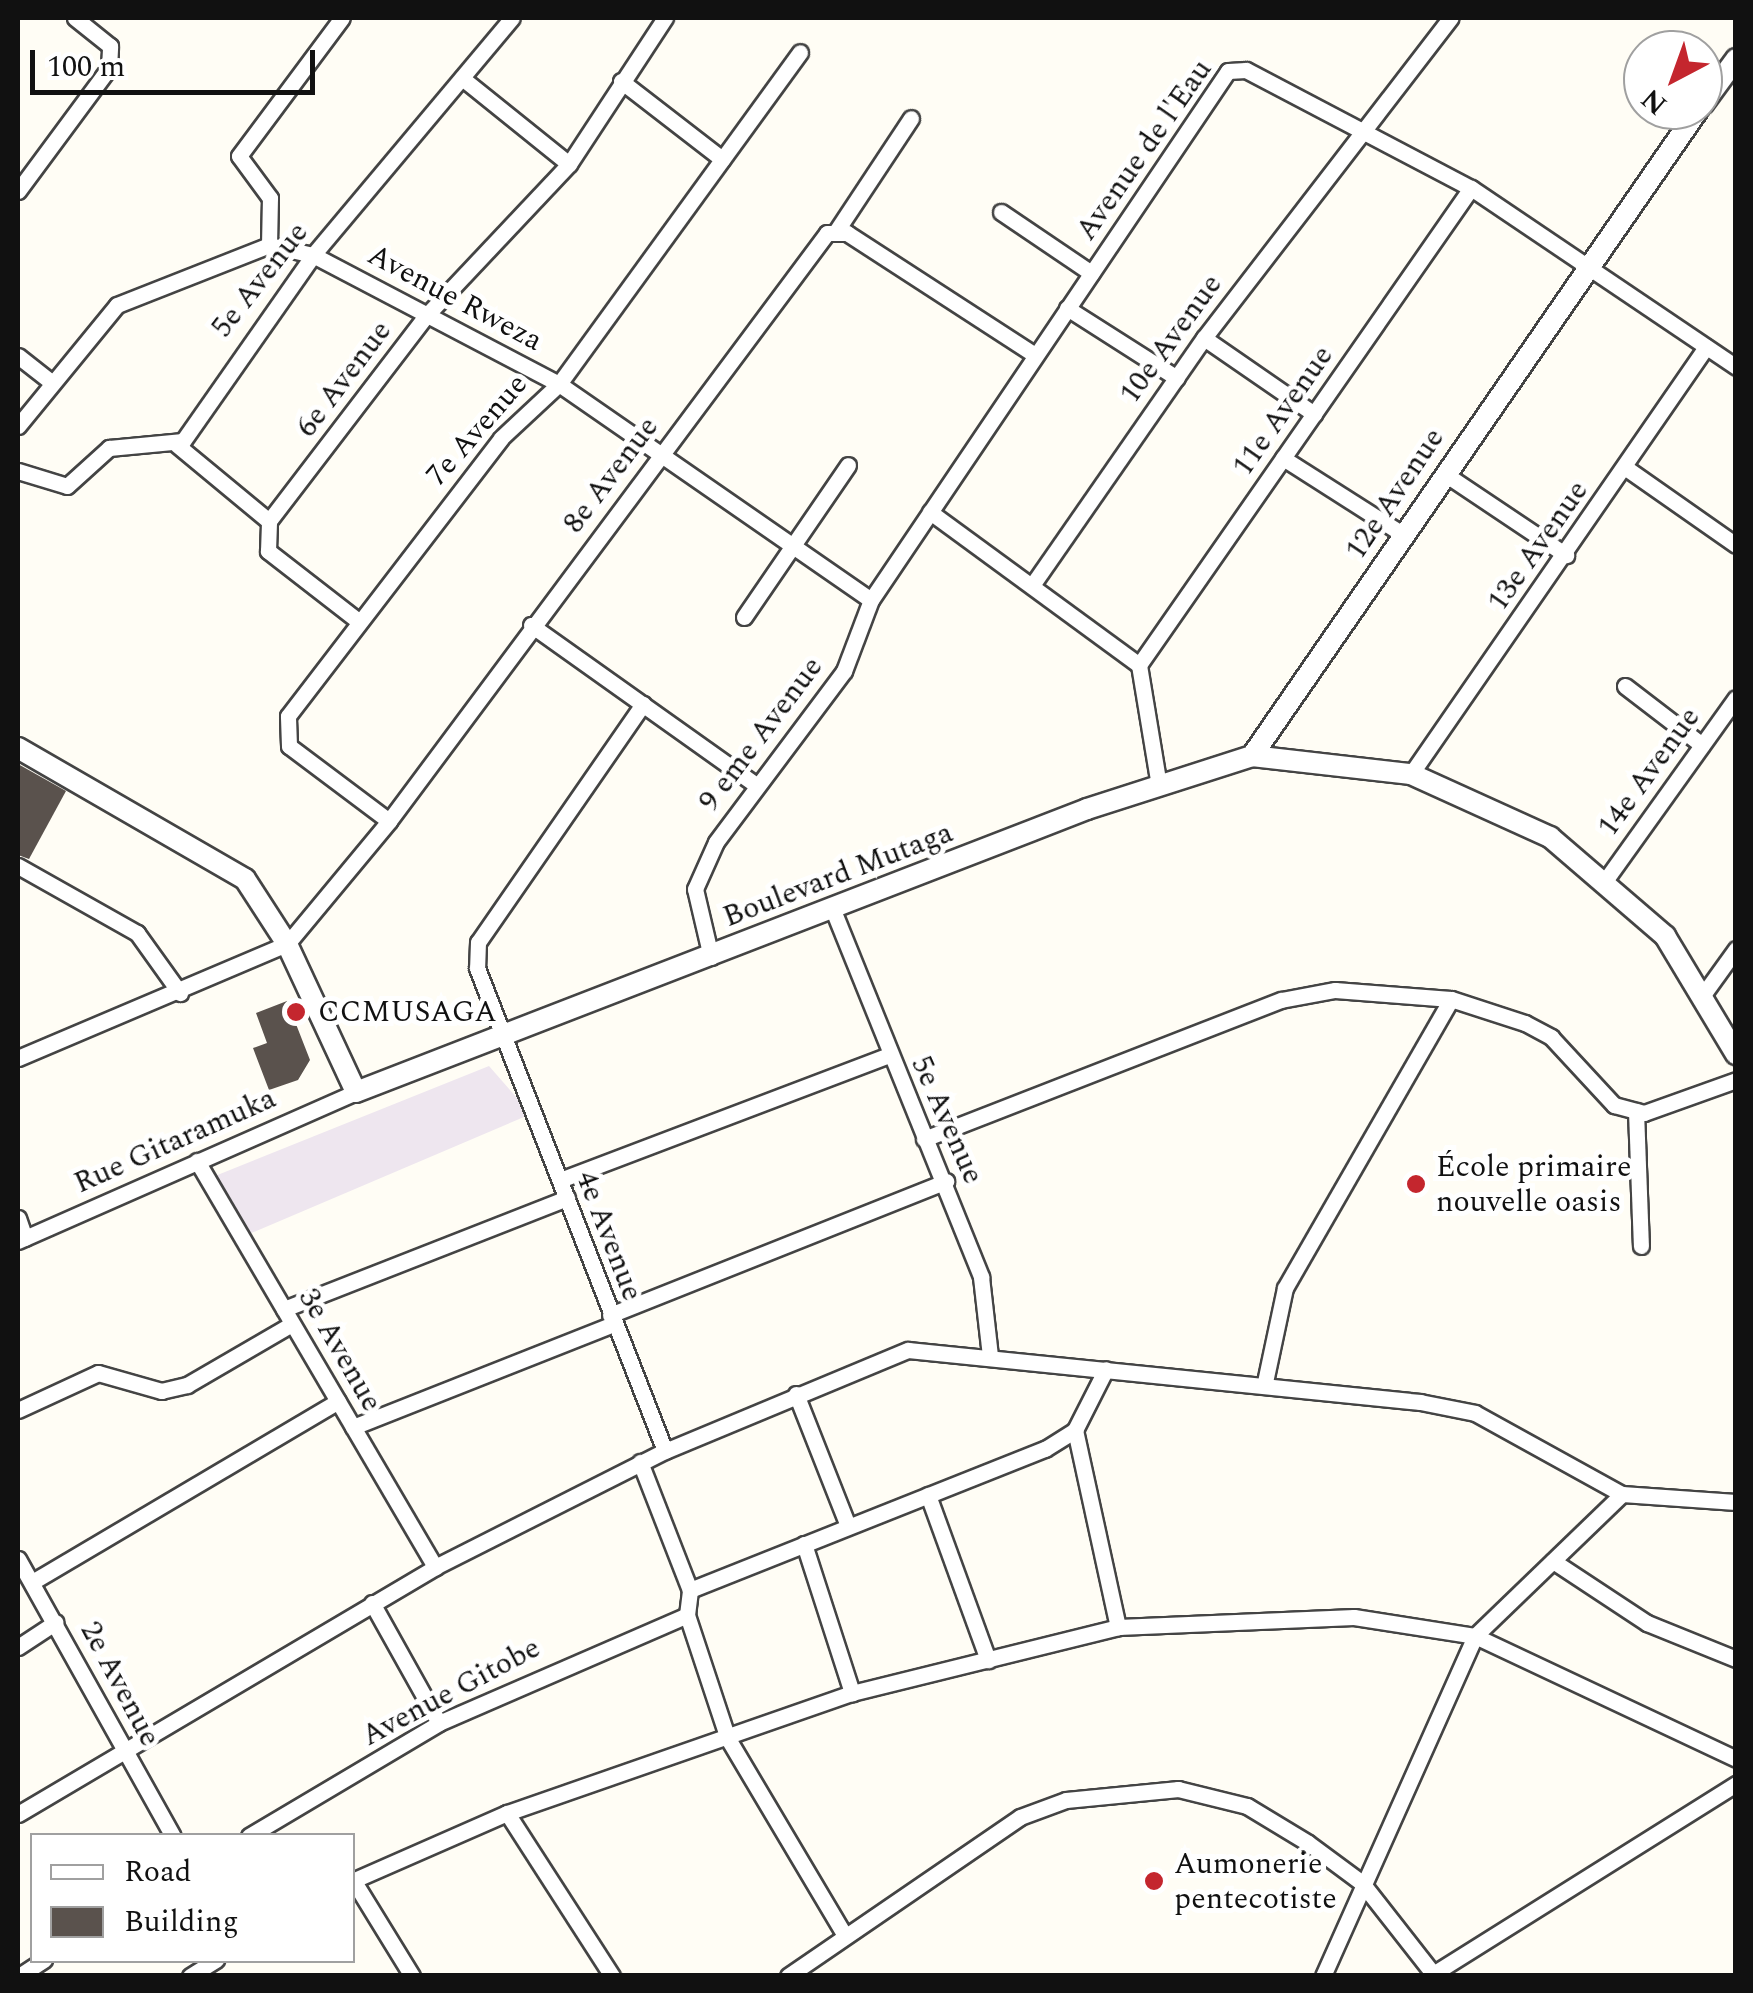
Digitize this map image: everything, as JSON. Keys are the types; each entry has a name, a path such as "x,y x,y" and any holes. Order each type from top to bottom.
{"street":[{"path":"18,191 110,68 110,46 76,18"},
{"path":"18,426 117,305 269,245 270,198 239,156 342,18"},
{"name":"5e Avenue","path":"177,445 313,255 512,18"},
{"name":"6e Avenue","path":"269,521 425,317 569,164 664,18"},
{"name":"10e Avenue","path":"1035,581 1204,338 1357,133 1450,18"},
{"name":"7e Avenue","path":"389,821 282,738 356,620 501,438 559,384 800,52"},
{"name":"Avenue de l'Eau","path":"871,600 1228,71 1246,70 1357,133 1471,188 1736,367"},
{"path":"462,78 569,164"},
{"path":"621,81 722,159"},
{"name":"8e Avenue","path":"287,944 389,821 800,265 837,230 911,118"},
{"name":"12e Avenue","path":"1252,756 1684,130"},
{"name":"11e Avenue","path":"1139,665 1471,188"},
{"path":"1002,212 1090,273"},
{"path":"837,230 1035,356"},
{"name":"Avenue Rweza","path":"269,245 313,255 559,384 871,600"},
{"path":"1067,308 1177,378"},
{"path":"1204,338 1314,414"},
{"name":"13e Avenue","path":"1412,774 1706,347"},
{"path":"18,356 51,382"},
{"path":"18,471 67,486 109,448 177,445 269,521 268,551 356,620"},
{"path":"1283,458 1404,535"},
{"path":"744,617 790,544 848,466"},
{"path":"1626,468 1736,545"},
{"path":"1445,474 1566,555"},
{"path":"930,512 1035,581 1139,665 1159,786"},
{"name":"9 eme Avenue","path":"712,957 696,890 754,782 844,671 871,600"},
{"path":"531,625 754,782"},
{"path":"1625,686 1702,745"},
{"name":"14e Avenue","path":"1607,878 1736,698"},
{"name":"4e Avenue","path":"643,704 478,942 477,968 508,1038 665,1451"},
{"path":"18,748 234,871 287,944 356,1092"},
{"name":"Boulevard Mutaga","path":"356,1092 508,1038 1159,786 1252,756 1412,774 1504,812 1607,878 1706,992 1736,1054"},
{"path":"18,866 138,933 180,994"},
{"name":"5e Avenue","path":"832,910 924,1139 946,1181 992,1318 990,1356"},
{"path":"18,1058 180,994 287,944"},
{"path":"1706,992 1736,949"},
{"path":"924,1139 1281,1000 1385,989 1451,999 1551,1036 1591,1087 1636,1111 1736,1080"},
{"path":"1265,1382 1285,1288 1451,999"},
{"path":"560,1180 889,1055"},
{"name":"Rue Gitaramuka","path":"21,1240 356,1092"},
{"path":"1636,1111 1641,1246"},
{"name":"3e Avenue","path":"197,1161 435,1566"},
{"path":"353,1427 946,1181"},
{"path":"284,1309 567,1198"},
{"path":"18,1218 21,1240"},
{"path":"18,1410 98,1373 161,1391 188,1385 292,1324"},
{"path":"18,1814 435,1566 640,1462 908,1350 1265,1382 1475,1414 1622,1494 1714,1508 1736,1502"},
{"path":"690,1590 928,1495 1075,1430 1106,1369"},
{"path":"796,1394 848,1526"},
{"path":"34,1581 338,1401"},
{"path":"1075,1430 1118,1626"},
{"path":"640,1462 690,1590 687,1615 728,1739 844,1934"},
{"path":"1322,1976 1475,1636 1622,1494"},
{"path":"928,1495 988,1660"},
{"path":"804,1544 852,1693"},
{"name":"2e Avenue","path":"18,1559 34,1581 170,1833"},
{"path":"1553,1561 1648,1622 1736,1658"},
{"path":"372,1603 439,1723"},
{"name":"Avenue Gitobe","path":"253,1833 439,1723 687,1615"},
{"path":"355,1879 507,1813 852,1693 1118,1626 1354,1617 1475,1636 1736,1759"},
{"path":"18,1647 56,1622"},
{"path":"788,1976 1020,1817 1125,1793 1178,1790 1248,1806 1362,1883 1434,1975 1736,1784"},
{"path":"507,1813 612,1976"},
{"path":"355,1883 412,1976"}],"shaded area":[{"path":"489,1066 531,1114 242,1237 215,1176"}],"building":[{"path":"18,764 66,791 29,859 18,855"},
{"name":"CCMUSAGA","path":"287,1001 310,1060 298,1080 269,1090 253,1048 267,1043 256,1013"}],"place":[{"name":"CCMUSAGA","path":"296,1012"},
{"name":"École primaire nouvelle oasis","path":"1416,1184"},
{"name":"Aumonerie pentecotiste","path":"1154,1881"}]}
